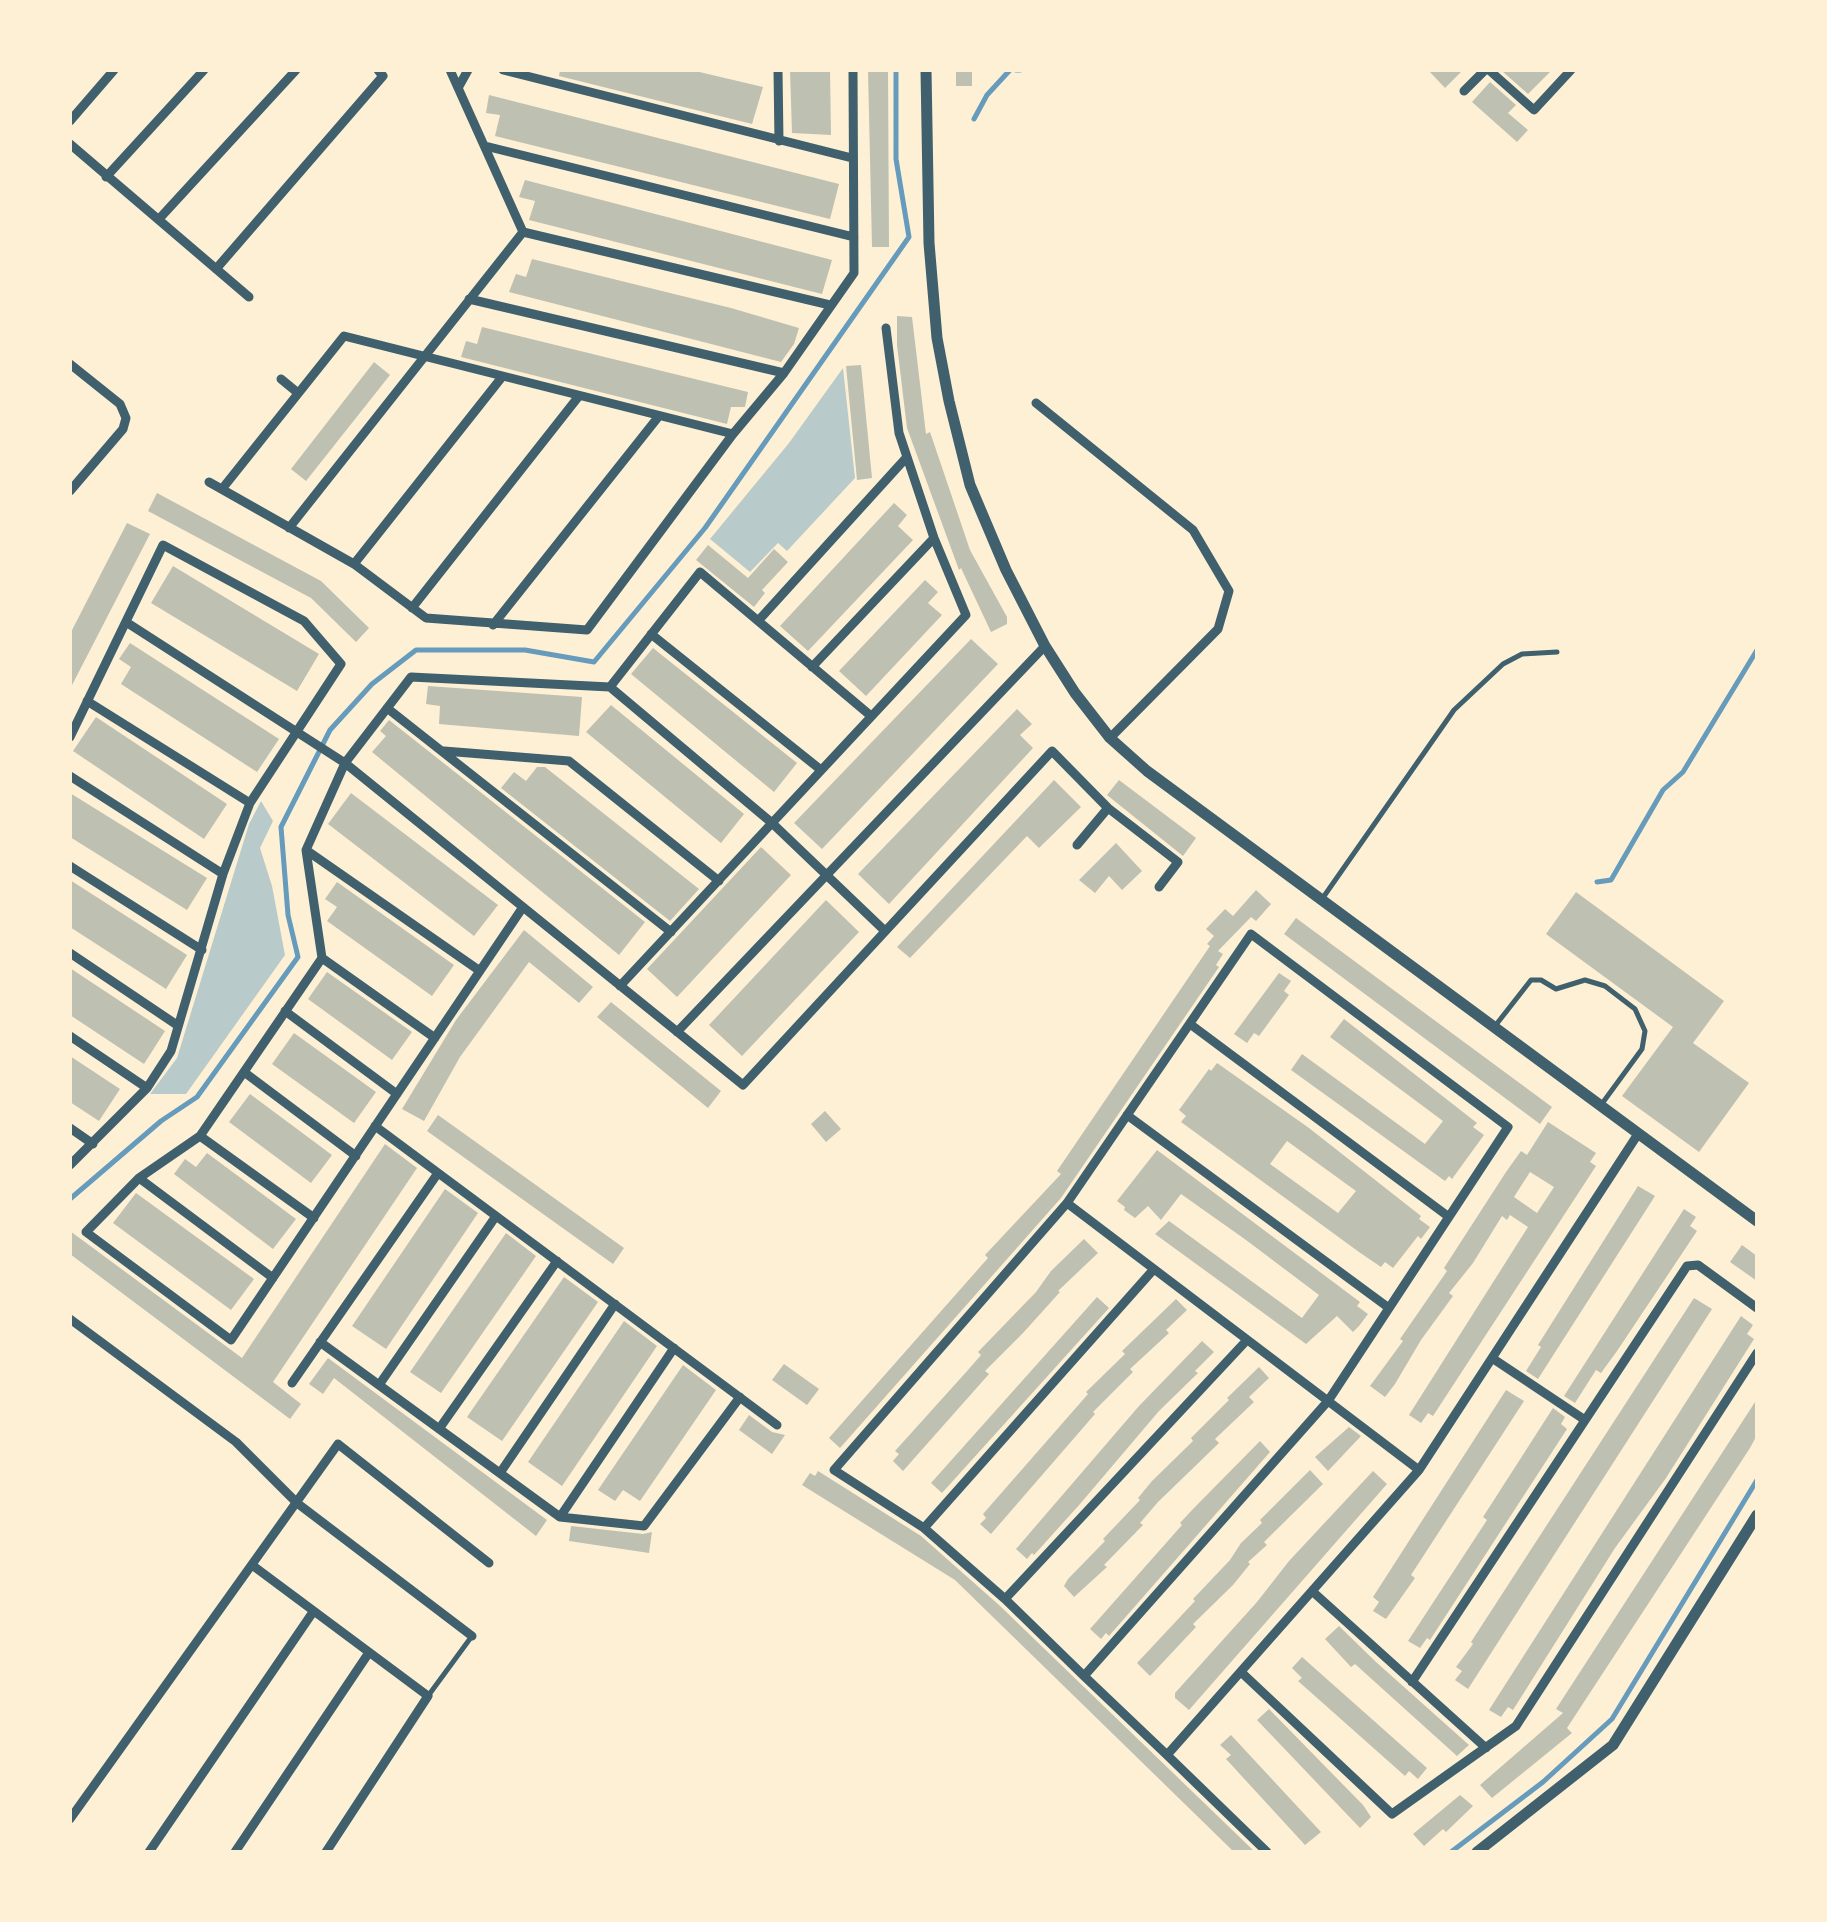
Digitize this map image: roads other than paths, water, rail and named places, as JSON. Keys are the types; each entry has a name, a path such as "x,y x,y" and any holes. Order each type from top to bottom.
{"street":[{"path":"70,120 114,70"},
{"path":"106,177 204,70"},
{"path":"160,220 296,70"},
{"path":"216,269 382,76 378,70"},
{"path":"450,70 523,232"},
{"path":"458,88 468,70"},
{"path":"502,70 852,158"},
{"path":"778,70 779,141"},
{"path":"209,482 354,564 426,618 587,630 784,373 854,274 853,70"},
{"path":"926,70 929,242 937,338 970,485 1006,570 1045,646 1110,738 1147,771 1757,1221"},
{"path":"1464,91 1487,70 1534,110 1571,70"},
{"path":"70,144 249,297"},
{"path":"484,146 854,236"},
{"path":"289,528 523,232"},
{"path":"523,232 830,306"},
{"path":"469,299 784,373"},
{"path":"620,986 966,615 906,458 893,408 886,328"},
{"path":"222,488 344,336 734,434"},
{"path":"70,364 120,404 126,418 124,428 72,484"},
{"path":"354,564 502,376"},
{"path":"280,379 298,393"},
{"path":"412,608 579,396"},
{"path":"1036,404 1193,530 1229,590 1218,629 1110,738"},
{"path":"493,625 659,416"},
{"path":"758,621 906,458"},
{"path":"812,667 934,538"},
{"path":"70,737 162,545 304,621 341,664 302,734 250,803 222,874 170,1050 147,1088 70,1166"},
{"path":"610,687 700,572 871,716"},
{"path":"126,622 345,763 742,1085 1052,751 1108,808 1178,862 1158,887"},
{"path":"651,634 821,770"},
{"path":"677,1032 1045,646"},
{"path":"523,907 231,1340 86,1232 139,1178 200,1136 322,958 306,850 345,763 410,677 610,687 772,823 885,931"},
{"path":"87,701 250,803"},
{"path":"387,708 671,932"},
{"path":"441,750 568,761 718,880"},
{"path":"70,776 222,874"},
{"path":"1076,846 1108,808"},
{"path":"306,850 480,971"},
{"path":"70,866 202,950"},
{"path":"1084,1676 1328,1402 1508,1127 1252,934 1067,1203 834,1470 924,1528 1005,1599 1084,1676 1267,1852"},
{"path":"70,954 177,1025"},
{"path":"322,958 435,1038"},
{"path":"285,1012 398,1094"},
{"path":"1190,1024 1449,1216"},
{"path":"70,1036 147,1088"},
{"path":"244,1072 356,1156"},
{"path":"1127,1115 1389,1308"},
{"path":"375,1126 777,1425"},
{"path":"70,1128 93,1144"},
{"path":"1167,1755 1419,1470 1638,1134"},
{"path":"200,1136 314,1218"},
{"path":"292,1383 438,1173"},
{"path":"139,1178 273,1278"},
{"path":"1067,1203 1419,1470"},
{"path":"379,1385 496,1216"},
{"path":"439,1428 557,1261"},
{"path":"1412,1682 1687,1266 1698,1265 1757,1308"},
{"path":"924,1528 1154,1269"},
{"path":"500,1472 615,1304"},
{"path":"70,1319 236,1442 297,1503 472,1636"},
{"path":"1005,1599 1247,1340"},
{"path":"320,1342 560,1517 644,1526 740,1397"},
{"path":"560,1517 674,1348"},
{"path":"1240,1672 1392,1814 1516,1726 1757,1353"},
{"path":"1492,1358 1585,1420"},
{"path":"70,1819 338,1444 489,1563"},
{"path":"1477,1852 1612,1745 1757,1515"},
{"path":"252,1565 428,1696 326,1852"},
{"path":"1312,1591 1486,1748"},
{"path":"149,1852 313,1612"},
{"path":"235,1852 368,1654"}],"lane":[{"path":"1322,899 1454,710 1503,664 1522,654 1556,652"},
{"path":"1495,1026 1531,980 1541,980 1556,989 1584,980 1605,986 1634,1009 1645,1030 1642,1049 1600,1105"},
{"path":"428,1696 472,1636"}],"waterway":[{"path":"70,1199 161,1121 197,1097 298,957 288,915 281,827 330,730 372,684 416,650 525,650 594,662 705,528 909,237 896,159 896,70"},
{"path":"974,119 987,95 1010,70"},
{"path":"1597,882 1611,880 1663,790 1683,772 1757,650"},
{"path":"1451,1852 1543,1782 1612,1719 1757,1480"}]}
